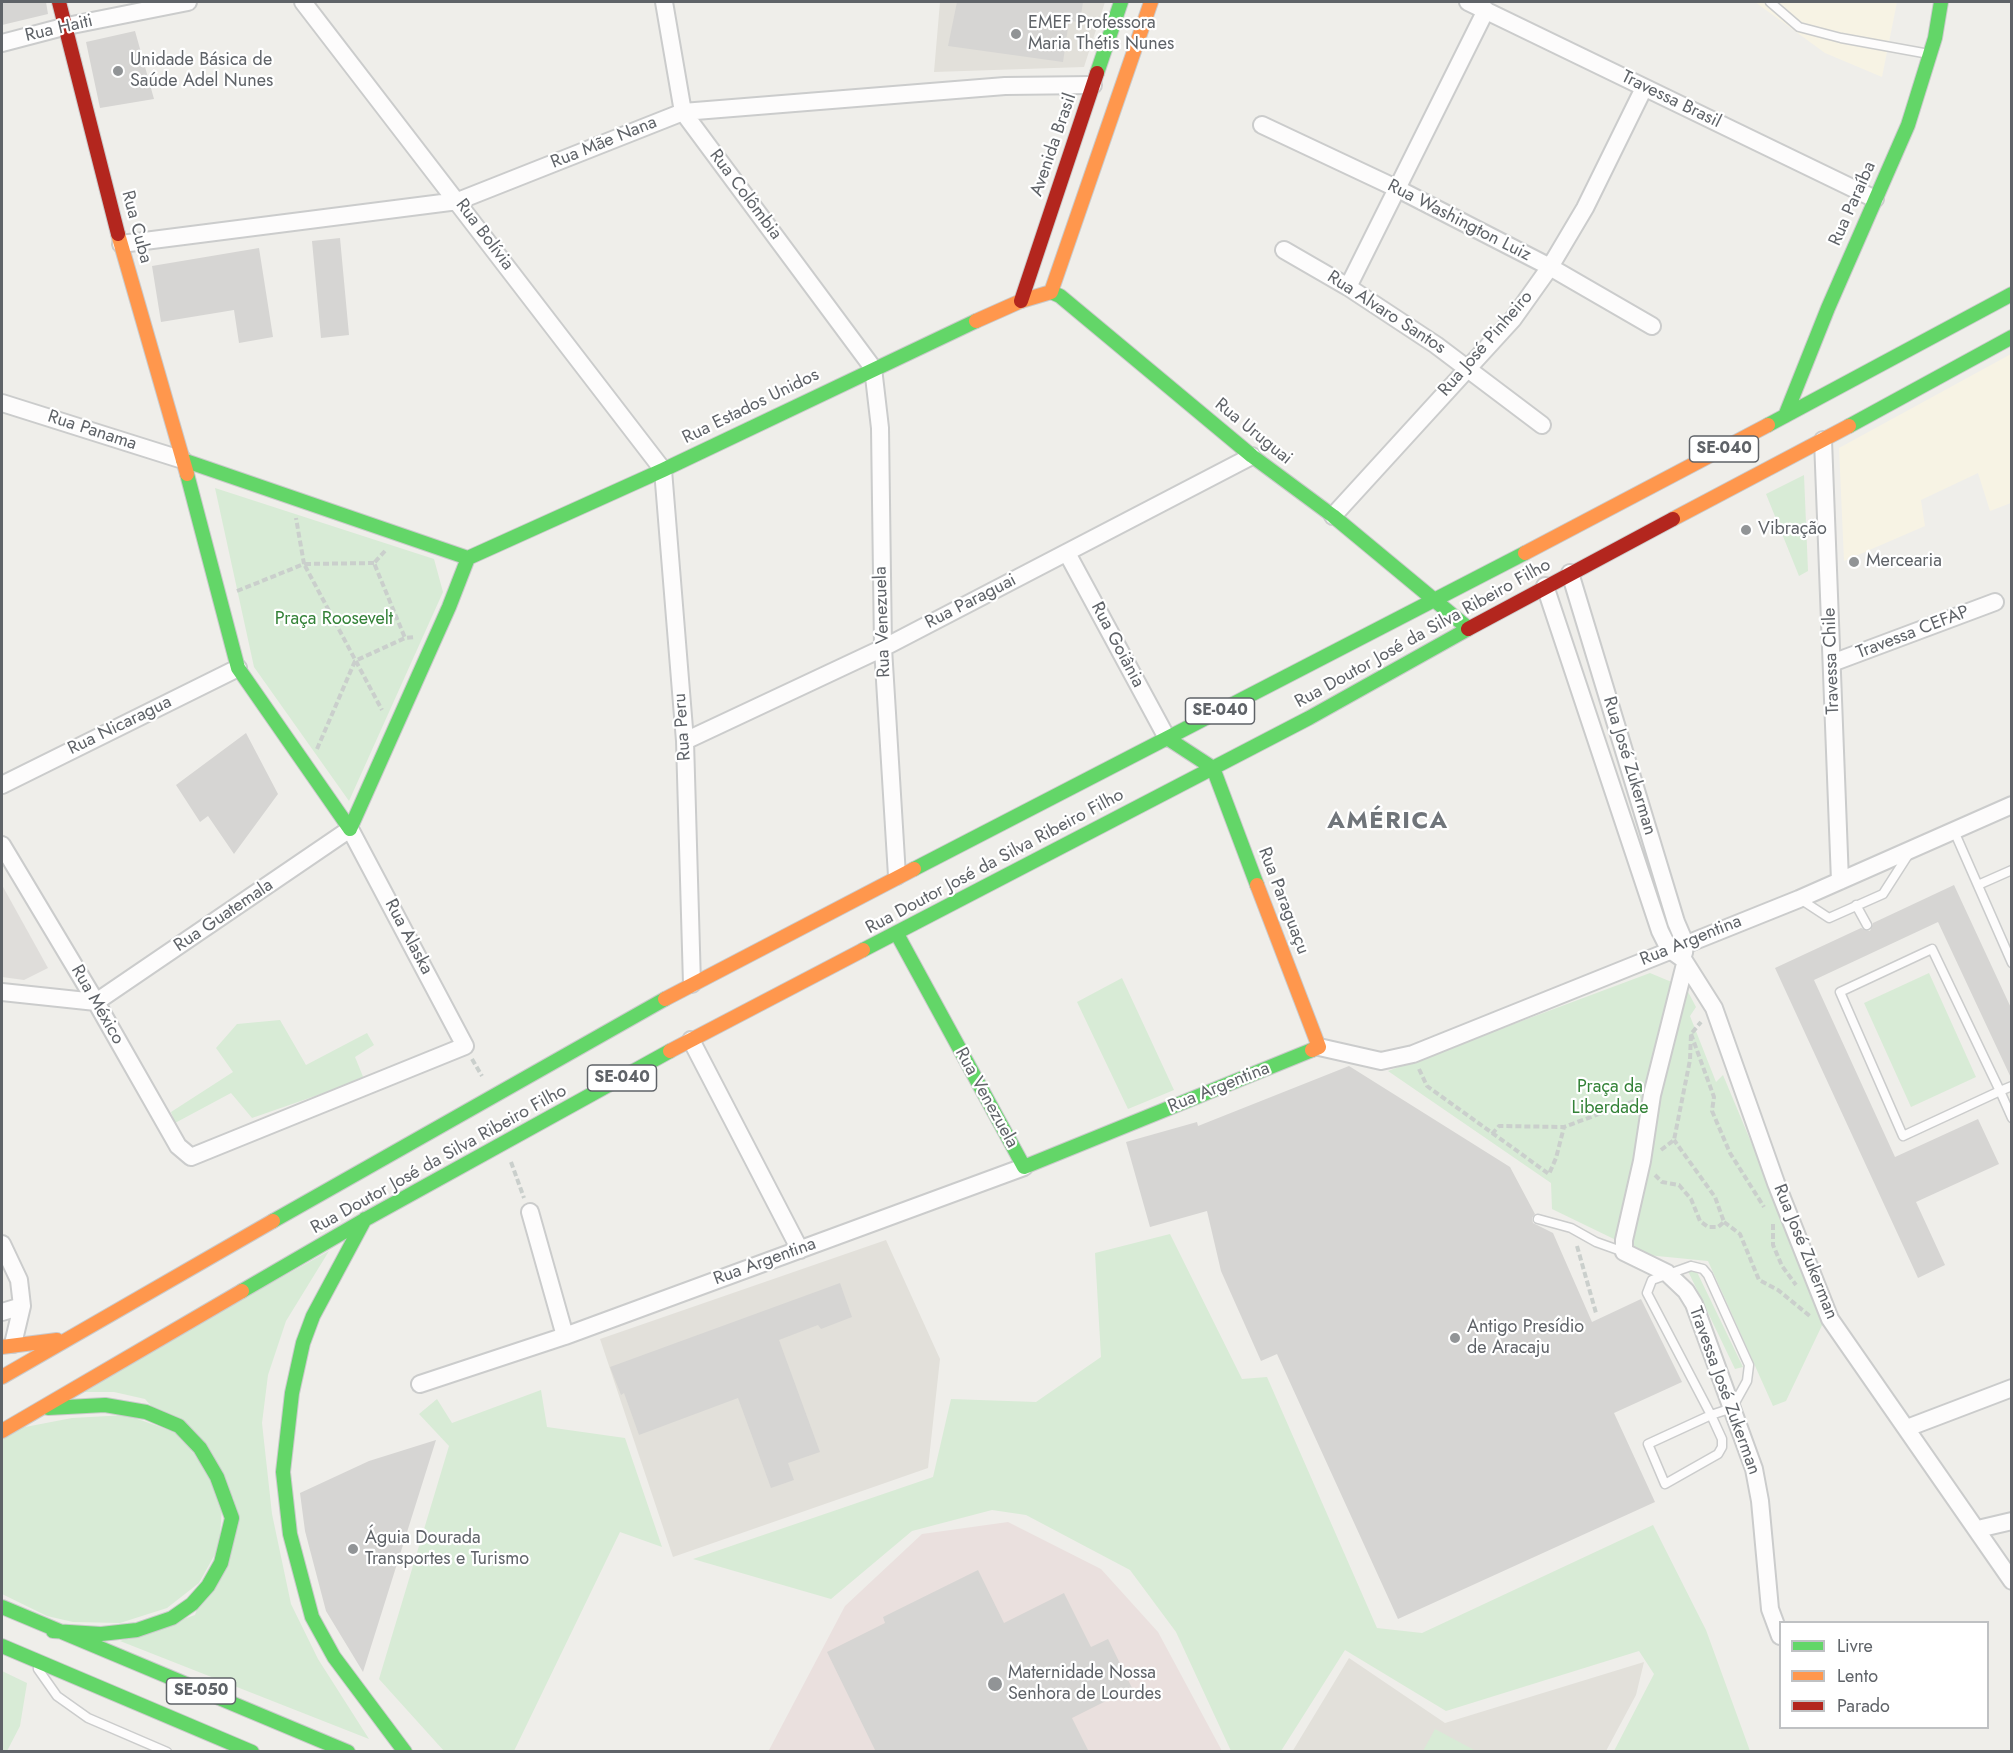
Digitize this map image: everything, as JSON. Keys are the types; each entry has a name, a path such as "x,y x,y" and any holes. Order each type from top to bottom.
{"main road":[{"name":"Rua Cuba","path":"59,2 121,244 183,460 238,668"},
{"name":"Avenida Brasil","path":"1021,301 1121,2"},
{"path":"1051,292 1151,2"},
{"name":"Rua Paraíba","path":"1785,417 1828,308 1908,125 1930,54 1941,2"},
{"name":"Rua Estados Unidos","path":"468,558 663,470 873,368 1021,301 1051,292"},
{"name":"Rua Uruguai","path":"1051,292 1060,296 1252,456 1333,516 1468,628"},
{"name":"Rua Doutor José da Silva Ribeiro Filho","path":"2,1377 492,1095 692,984 1785,417 2012,294"},
{"name":"Rua Doutor José da Silva Ribeiro Filho","path":"2,1431 366,1219 691,1040 1309,718 1545,586 1823,440 2012,336"},
{"path":"183,460 468,558 350,829"},
{"path":"238,668 350,829"},
{"path":"1167,738 1213,768"},
{"name":"Rua Paraguaçu","path":"1213,768 1319,1047"},
{"name":"Rua Venezuela","path":"897,933 1024,1167"},
{"name":"Rua Argentina","path":"1024,1167 1319,1047"},
{"path":"366,1219 314,1316 303,1343 292,1394 284,1472 290,1534 334,1657 405,1752"},
{"path":"7,1346 63,1340"},
{"path":"42,1409 105,1405 146,1412 178,1426 200,1448 217,1477 232,1518 221,1563 208,1586 192,1604 172,1618 137,1630 101,1634 54,1631"},
{"name":"SE-050","path":"2,1607 54,1631 348,1752"},
{"name":"SE-050","path":"2,1646 252,1752"}],"street":[{"name":"Rua Haiti","path":"2,43 67,26 188,2"},
{"name":"Rua Bolívia","path":"303,2 663,470"},
{"name":"Rua Colômbia","path":"664,2 683,112 873,368"},
{"name":"Travessa Brasil","path":"1468,2 1875,199"},
{"path":"1348,287 1486,10"},
{"name":"Rua Mãe Nana","path":"121,244 458,201 683,112 1005,86 1093,85"},
{"name":"Rua José Pinheiro","path":"1333,516 1513,319 1550,267 1585,208 1644,88"},
{"name":"Rua Washington Luiz","path":"1262,125 1398,189 1550,267 1652,326"},
{"name":"Rua Alvaro Santos","path":"1284,250 1348,287 1468,367 1542,425"},
{"name":"Rua Venezuela","path":"873,368 880,428 883,648 897,876"},
{"name":"Rua Panama","path":"2,403 183,460"},
{"name":"Travessa Chile","path":"1823,440 1840,881"},
{"name":"Rua Paraguai","path":"685,741 883,648 1252,456"},
{"name":"Rua Peru","path":"663,470 685,741 692,984"},
{"name":"Rua Goiânia","path":"1067,553 1167,738"},
{"name":"Rua José Zukerman","path":"1570,573 1676,922 1681,954"},
{"name":"Rua José Zukerman","path":"1545,586 1660,931 1681,954 1714,1008 1776,1182 1830,1319 2012,1581"},
{"name":"Travessa CEFAP","path":"1832,663 1995,602"},
{"name":"Rua Nicaragua","path":"2,784 238,668"},
{"name":"Rua Argentina","path":"1319,1047 1381,1061 1413,1054 1681,954 2012,805"},
{"name":"Rua Guatemala","path":"96,1002 350,829"},
{"name":"Rua Alaska","path":"350,829 465,1046"},
{"name":"Rua México","path":"2,845 96,1002 178,1146 191,1157 465,1046"},
{"path":"1624,1252 1624,1240 1642,1161 1652,1095 1681,954"},
{"path":"2,992 96,1002"},
{"path":"691,1040 800,1250"},
{"name":"Rua Argentina","path":"420,1384 565,1336 1024,1167"},
{"path":"530,1212 565,1336"},
{"path":"2,1244 19,1280 22,1306 7,1346"},
{"name":"Travessa José Zukerman","path":"1624,1252 1667,1273 1686,1291 1694,1304 1754,1469 1760,1501 1770,1609 1779,1633"},
{"path":"2,1312 22,1306"},
{"path":"1907,1428 2012,1388"},
{"path":"1978,1530 2012,1521"}],"lane":[{"path":"1770,2 1799,27 1841,38 1930,54"},
{"path":"1954,831 2012,963"},
{"path":"1799,899 1829,918 1883,894 1910,852"},
{"path":"1978,885 2012,870"},
{"path":"1856,905 1867,925"},
{"path":"2012,1086 2000,1091 1903,1136 1840,992 1932,949 2000,1091 2012,1118"},
{"path":"1538,1219 1571,1228 1596,1242 1624,1252"},
{"path":"1732,1408 1711,1415 1647,1444 1665,1484 1718,1454 1722,1447 1722,1439 1711,1415 1647,1293 1652,1280 1667,1273 1696,1266 1703,1269 1711,1281 1749,1365 1747,1381 1732,1408"},
{"path":"31,1659 57,1696 88,1718 167,1752"}],"path":[{"path":"293,498 304,564 393,732"},
{"path":"220,598 304,564 374,563 399,535"},
{"path":"374,563 405,638"},
{"path":"308,769 355,661 405,638 436,635"},
{"path":"1675,1131 1690,1060 1691,1034 1714,1008"},
{"path":"1691,1034 1714,1097 1712,1111 1730,1153 1758,1193 1773,1224 1773,1245 1782,1266 1800,1289"},
{"path":"465,1046 492,1095"},
{"path":"1413,1054 1426,1086 1549,1174 1556,1158 1564,1127"},
{"path":"1492,1134 1499,1126 1564,1127 1652,1095"},
{"path":"1674,1140 1715,1197 1724,1222 1740,1234 1760,1280 1778,1290 1797,1308 1818,1322 1810,1305"},
{"path":"504,1143 530,1212"},
{"path":"1655,1174 1662,1182 1679,1185 1691,1199 1700,1221 1708,1227 1718,1227 1724,1222"},
{"path":"1571,1228 1596,1313"}],"shaded area":[{"name":"EMEF Professora Maria Thétis Nunes","path":"940,2 1105,2 1084,67 934,72"},
{"path":"1755,2 1897,2 1882,77 1825,53"},
{"path":"2011,354 2011,503 1990,511 1978,473 1921,500 1925,526 1844,561 1839,448"},
{"path":"2,885 48,968 24,980 2,977"},
{"path":"886,1240 940,1359 928,1468 673,1557 600,1339"},
{"name":"Maternidade Nossa Senhora de Lourdes","path":"1008,1522 1101,1569 1158,1632 1222,1751 768,1752 845,1606 922,1534"},
{"path":"1349,1658 1445,1723 1644,1662 1636,1695 1606,1751 1292,1752"}],"green space":[{"path":"1804,475 1808,571 1799,576 1766,494"},
{"name":"Praça Roosevelt","path":"215,488 434,559 443,592 349,801 254,667"},
{"name":"Praça da Liberdade","path":"1650,973 1686,988 1696,1007 1690,1016 1716,1082 1723,1075 1825,1319 1786,1401 1773,1406 1708,1261 1647,1255 1552,1209 1551,1183 1388,1071"},
{"path":"1929,973 1976,1077 1911,1107 1864,1003"},
{"path":"1122,978 1174,1090 1128,1109 1077,1002"},
{"path":"280,1020 306,1065 367,1033 374,1045 355,1057 364,1079 252,1118 231,1093 175,1123 171,1112 233,1072 216,1048 237,1024"},
{"path":"1170,1234 1242,1379 1267,1377 1377,1628 1422,1633 1653,1525 1706,1630 1750,1751 1614,1751 1654,1674 1639,1651 1446,1711 1345,1650 1281,1751 1231,1751 1176,1632 1130,1570 1026,1515 992,1510 912,1531 831,1599 693,1559 933,1477 951,1399 1036,1402 1101,1357 1095,1253"},
{"path":"329,1251 286,1321 268,1375 262,1423 272,1514 291,1604 318,1659 369,1739 120,1641 195,1615 234,1499 145,1399 114,1392 75,1392"},
{"path":"1695,1268 1743,1367 1735,1369 1687,1269"},
{"path":"541,1390 547,1427 625,1438 662,1547 620,1532 514,1751 444,1751 379,1679 449,1446 419,1414 437,1399 452,1423"},
{"path":"126,1415 175,1432 208,1471 222,1508 219,1547 199,1583 167,1608 120,1623 73,1622 47,1616 2,1594 2,1438 20,1428 72,1418"},
{"path":"2,1671 27,1683 20,1726 7,1751 2,1751"},
{"path":"1435,1729 1476,1751 1423,1751"}],"building":[{"path":"2,2 46,2 48,14 2,25"},
{"path":"957,2 1083,2 1080,22 1069,21 1063,62 948,46"},
{"name":"Unidade Básica de Saúde Adel Nunes","path":"135,31 154,99 100,108 86,42"},
{"path":"340,238 349,335 321,338 312,241"},
{"path":"259,248 273,337 239,343 234,310 161,322 152,266"},
{"path":"246,733 278,794 234,854 208,816 200,822 176,785"},
{"path":"1954,885 2012,1010 2012,1080 1938,922 1814,980 1895,1157 1978,1119 1999,1164 1916,1202 1945,1265 1918,1278 1775,968 1861,928 1870,931 1873,923"},
{"name":"Antigo Presídio de Aracaju","path":"1349,1066 1510,1167 1535,1214 1532,1218 1533,1223 1553,1233 1592,1322 1641,1299 1682,1382 1614,1413 1655,1502 1398,1619 1277,1354 1261,1361 1221,1271 1207,1211 1150,1227 1126,1142 1197,1122 1198,1126"},
{"path":"840,1283 852,1317 821,1329 818,1325 779,1340 820,1452 788,1463 794,1480 771,1488 738,1398 639,1435 624,1393 621,1395 610,1367"},
{"name":"Águia Dourada Transportes e Turismo","path":"436,1440 363,1672 326,1611 305,1531 300,1493 369,1461"},
{"path":"978,1570 1004,1623 1064,1593 1091,1647 1108,1639 1132,1688 1072,1718 1089,1752 876,1752 827,1652 885,1623 883,1617"}],"traffic: fast":[{"path":"1097,73 1121,2"},
{"path":"1785,416 1828,308 1908,125 1935,38 1941,2"},
{"path":"1051,292 1060,296 1252,456 1333,516 1468,628"},
{"path":"1768,425 2012,294"},
{"path":"468,558 663,470 976,321"},
{"path":"1849,426 2012,337"},
{"path":"183,460 468,558"},
{"path":"187,474 238,668 350,829"},
{"path":"914,869 1525,553"},
{"path":"350,829 449,607 468,558"},
{"path":"863,950 1309,718 1468,629"},
{"path":"1167,738 1213,768 1257,885"},
{"path":"897,934 1024,1167 1312,1050"},
{"path":"273,1221 665,999"},
{"path":"242,1291 366,1219 670,1051"},
{"path":"365,1219 313,1316 303,1343 292,1393 283,1472 290,1534 312,1617 334,1657 405,1752"},
{"path":"48,1408 105,1405 146,1412 179,1426 200,1448 217,1477 232,1518 221,1563 208,1586 192,1604 172,1618 137,1630 101,1634 53,1631"},
{"path":"2,1607 348,1752"},
{"path":"2,1646 252,1752"}],"traffic: slow":[{"path":"1051,292 1151,2"},
{"path":"118,234 187,474"},
{"path":"976,321 1021,301 1051,292"},
{"path":"1525,553 1768,425"},
{"path":"1673,519 1849,426"},
{"path":"665,999 914,869"},
{"path":"1257,885 1319,1047 1312,1050"},
{"path":"670,1051 863,950"},
{"path":"2,1377 273,1221"},
{"path":"2,1431 242,1291"},
{"path":"2,1347 57,1340"}],"traffic: jam":[{"path":"59,2 118,234"},
{"path":"1021,301 1097,73"},
{"path":"1468,629 1673,519"}],"place":[{"name":"EMEF Professora Maria Thétis Nunes","path":"1016,34"},
{"name":"Unidade Básica de Saúde Adel Nunes","path":"118,71"},
{"name":"Vibração","path":"1746,530"},
{"name":"Mercearia","path":"1854,562"},
{"name":"Antigo Presídio de Aracaju","path":"1455,1338"},
{"name":"Águia Dourada Transportes e Turismo","path":"353,1549"},
{"name":"Maternidade Nossa Senhora de Lourdes","path":"995,1684"}],"district":[{"name":"AMÉRICA","path":"1388,822"}]}
